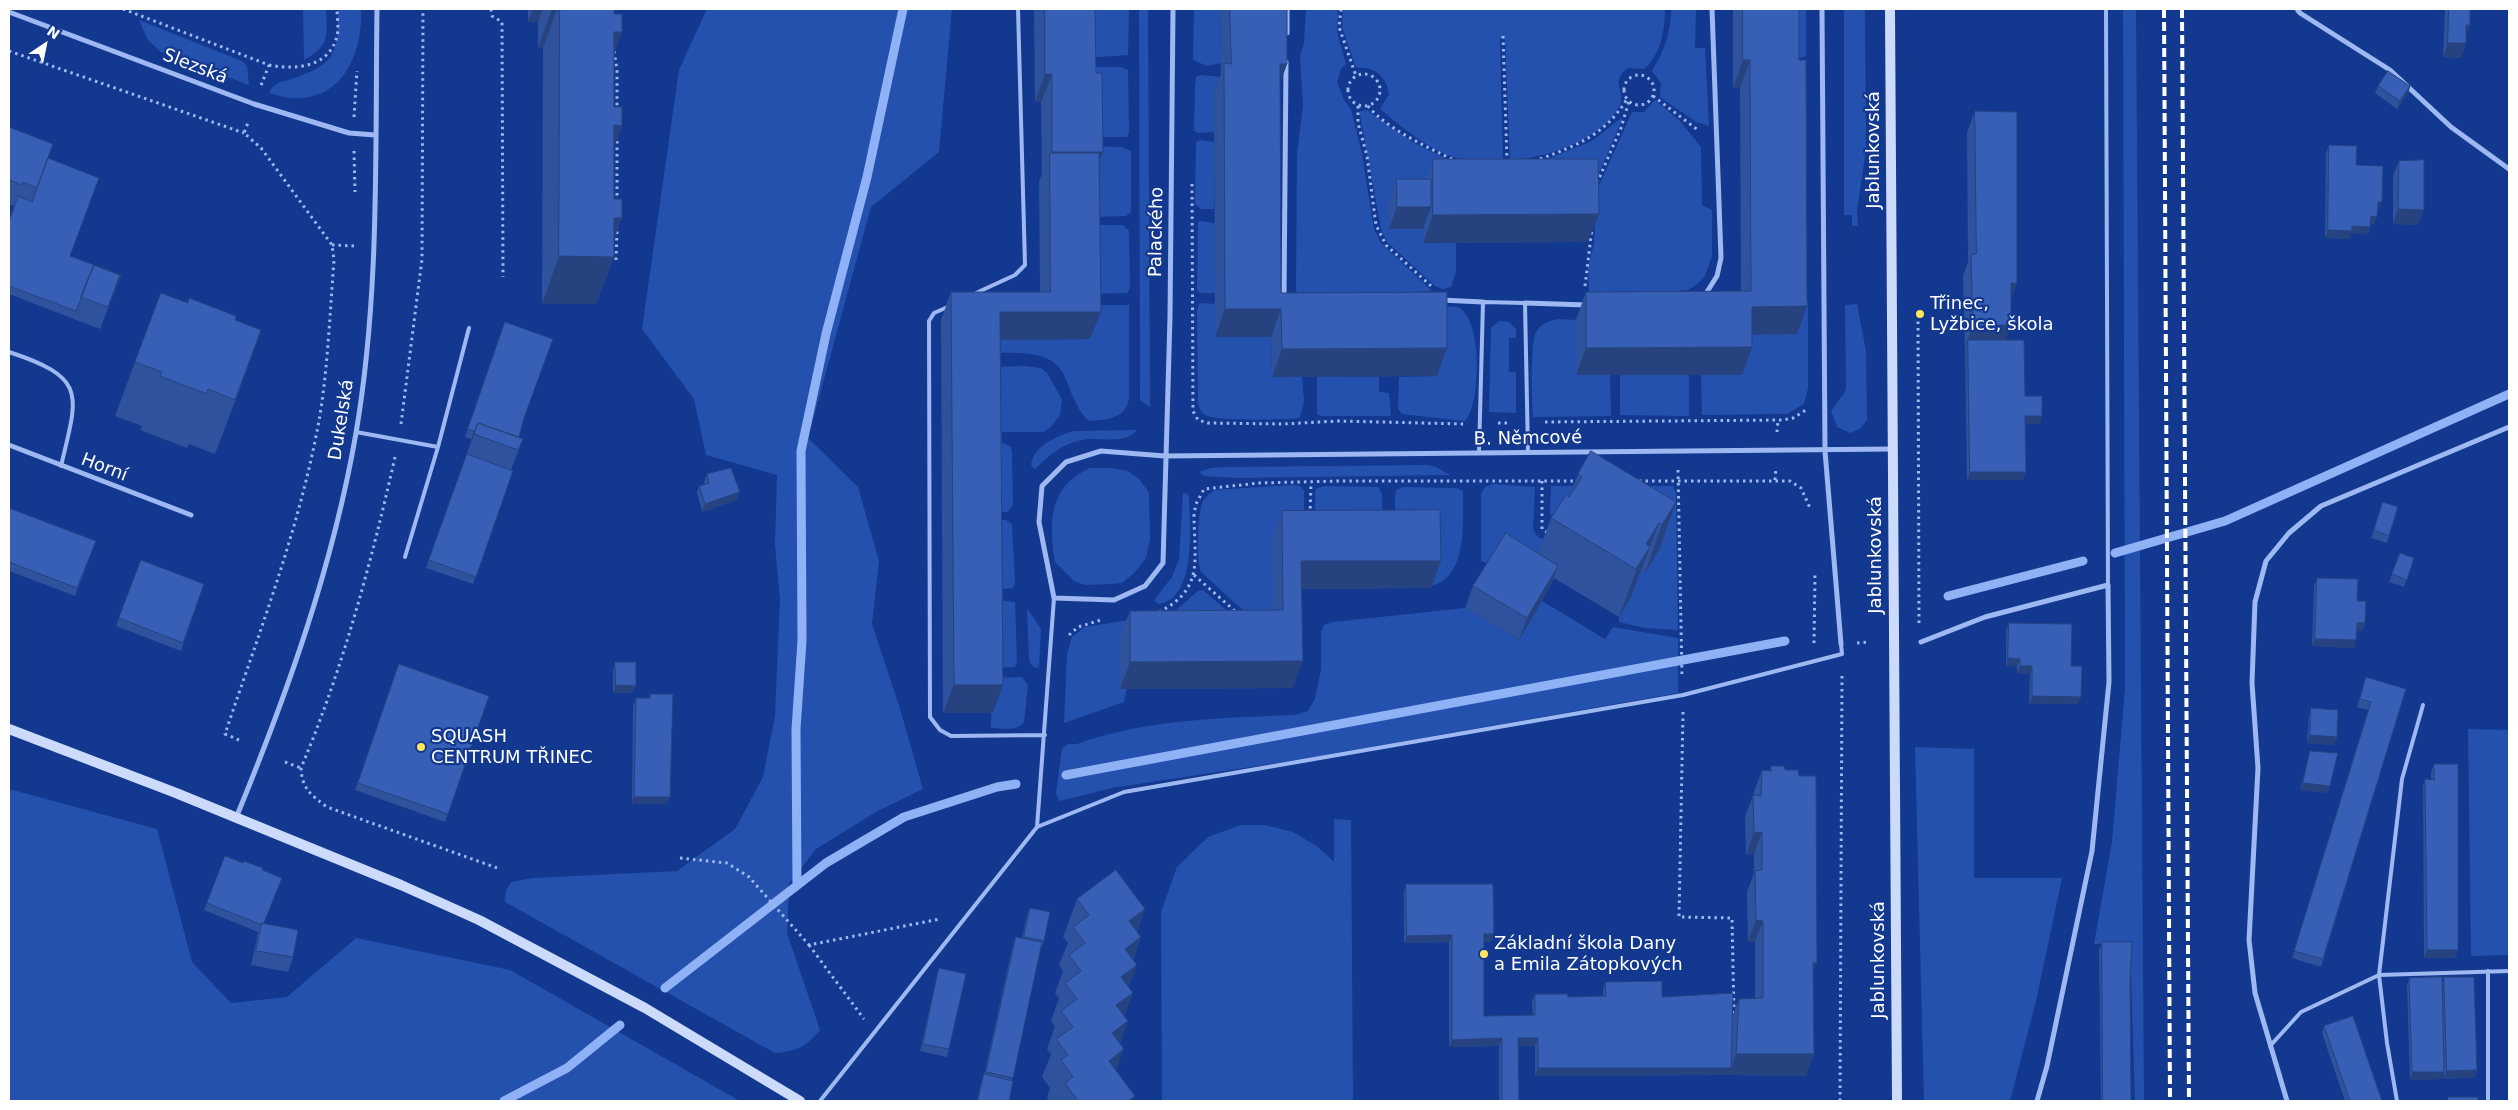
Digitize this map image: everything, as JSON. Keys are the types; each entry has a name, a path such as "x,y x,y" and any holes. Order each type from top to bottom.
{"main road":[{"name":"Jablunkovská","path":"1890,9 1897,1101"},
{"path":"9,729 236,818 401,885 480,920 645,1008 800,1101"}],"street":[{"name":"Dukelská","path":"236,818 263,751 325,574 356,432 367,345 376,212 377,9"},
{"name":"Palackého","path":"1165,456 1170,317 1173,9"},
{"path":"1287,39 1288,9"},
{"path":"1700,299 1706,294 1717,276 1721,258 1712,9"},
{"path":"1822,9 1826,451 1841,644"},
{"path":"2297,9 2300,13 2390,70 2451,127 2509,169"},
{"name":"Slezská","path":"9,12 254,104 320,126 354,134 375,135"},
{"path":"1286,58 1283,220 1284,296 1294,302"},
{"path":"1433,300 1483,302"},
{"path":"1525,303 1594,305"},
{"path":"2287,1101 2255,993 2249,940 2258,768 2252,683 2255,602 2266,561 2289,533 2321,506 2509,427"},
{"name":"Horní","path":"9,445 191,515"},
{"name":"B. Němcové","path":"1165,456 1892,449"},
{"path":"1101,451 1165,456 1163,563 1145,586 1114,600 1054,598 1039,522 1042,486 1066,462 1101,451"},
{"path":"1921,642 1985,617 2108,584 2109,682 2092,851 2047,1066 2036,1101"}],"lane":[{"path":"970,296 1014,275 1025,265 1018,9"},
{"path":"2106,9 2108,584"},
{"path":"1479,453 1483,302 1525,303 1528,453"},
{"path":"952,305 934,313 929,321 930,717 940,730 951,736 1045,736"},
{"path":"405,557 438,447 469,328"},
{"path":"9,352 38,361 65,379 73,394 72,418 61,466"},
{"path":"356,432 438,447"},
{"path":"1037,826 1054,598"},
{"path":"820,1101 1037,826 1124,792 1683,696 1842,654 1841,644"},
{"path":"2397,1101 2387,1043 2379,975 2402,779 2423,704"},
{"path":"2488,971 2488,1101"},
{"path":"2270,1046 2301,1012 2379,975 2509,971"}],"path":[{"path":"123,9 269,65 290,69 308,66 328,53 337,36 337,9"},
{"path":"423,9 422,259 399,440 368,572 337,675 301,768 302,781 311,795 326,807 500,869"},
{"path":"492,9 492,16 502,22 503,278"},
{"path":"1340,9 1339,26 1356,76"},
{"path":"1503,36 1507,170"},
{"path":"612,44 617,70 617,117"},
{"path":"9,51 244,132 261,148 332,245 334,260 320,414 308,470 283,560 225,734 239,740"},
{"path":"260,88 269,65"},
{"path":"356,194 354,84 358,65"},
{"path":"1370,75 1375,77 1380,87 1379,97 1368,106 1358,106 1351,101 1347,90 1350,80 1356,76 1370,75"},
{"path":"1638,75 1644,76 1654,86 1653,96 1643,105 1628,100 1624,93 1626,83 1638,75"},
{"path":"1653,96 1709,138 1718,138"},
{"path":"1538,160 1597,135 1617,116 1628,100"},
{"path":"1594,191 1621,128 1628,100"},
{"path":"1358,106 1358,123 1367,156 1376,225 1386,245 1445,300"},
{"path":"1368,106 1405,134 1458,162"},
{"path":"244,132 249,119"},
{"path":"617,136 617,203"},
{"path":"616,222 616,260"},
{"path":"1584,305 1586,269 1592,243 1592,226"},
{"path":"332,245 358,246"},
{"path":"1918,315 1919,621 1921,642"},
{"path":"1527,422 1778,420 1793,418 1810,406"},
{"path":"1777,436 1778,420"},
{"path":"1677,451 1682,678"},
{"path":"1775,480 1776,464"},
{"path":"1542,480 1542,529 1556,539"},
{"path":"1156,614 1186,594 1193,580 1196,504 1204,489 1250,484 1339,481 1582,481"},
{"path":"1630,481 1790,481 1801,488 1811,510"},
{"path":"1310,483 1310,520"},
{"path":"1815,565 1815,646"},
{"path":"1194,575 1240,615"},
{"path":"1064,642 1078,627 1092,621 1107,619"},
{"path":"1840,1101 1842,654"},
{"path":"1683,696 1679,917 1732,918 1734,1016"},
{"path":"285,762 301,768"},
{"path":"680,858 727,864 749,877 809,945 874,1033"},
{"path":"809,945 968,913"}],"shaded area":[{"path":"303,9 326,9 327,27 323,45 304,60"},
{"path":"338,9 361,9 358,41 354,57 347,71 325,91 310,97 289,98 269,93 272,87 277,84 315,70 330,57 337,38"},
{"path":"707,9 952,9 939,152 871,207 808,438 858,487 879,561 872,624 901,712 923,789 876,812 816,849 789,884 787,933 820,1030 800,1047 790,1051 775,1053 505,902 506,891 511,882 533,878 677,871 735,829 763,777 775,716 780,599 775,545 777,475 706,455 694,399 642,329 679,70"},
{"path":"1085,9 1129,9 1128,55 1085,58"},
{"path":"1139,9 1148,9 1150,407 1140,400"},
{"path":"1194,9 1220,9 1221,63 1207,66 1193,60"},
{"path":"1306,9 1338,9 1337,32 1346,64 1341,69 1337,82 1344,100 1351,109 1362,154 1374,229 1381,243 1432,291 1347,296 1298,295 1296,290 1297,154 1303,106 1300,56 1304,43"},
{"path":"1343,9 1665,9 1663,33 1654,57 1644,69 1628,68 1620,77 1621,102 1614,115 1603,126 1589,136 1557,151 1510,161 1505,39 1500,39 1503,163 1468,161 1444,153 1421,141 1380,109 1389,94 1388,88 1379,74 1369,69 1357,68 1355,65 1342,27"},
{"path":"1671,9 1696,9 1695,48 1705,48 1709,126 1696,122 1660,97 1661,83 1652,71 1666,41 1670,26"},
{"path":"1789,9 1806,9 1805,57 1789,59"},
{"path":"1844,9 1865,9 1866,150 1857,210 1858,226 1852,226 1852,215 1844,215"},
{"path":"2123,9 2136,9 2144,1101 2135,1101 2130,943 2094,944 2112,842 2125,688"},
{"path":"139,20 242,61 247,66 249,85 161,52 148,40"},
{"path":"1085,67 1121,67 1128,70 1129,133 1127,137 1092,137"},
{"path":"1201,75 1220,77 1214,91 1214,132 1197,133 1194,130 1196,77"},
{"path":"1655,100 1679,120 1701,147 1702,205 1712,210 1712,256 1705,276 1688,290 1589,293 1588,266 1594,244 1597,190 1632,112 1644,112"},
{"path":"1367,110 1414,143 1463,167 1535,164 1592,141 1621,118 1622,120 1593,187 1590,244 1588,187 1389,228 1423,229 1456,243 1456,272 1451,287 1443,289 1435,286 1387,242 1381,229 1360,115 1360,111"},
{"path":"1200,140 1214,142 1214,209 1201,209 1195,204 1196,142"},
{"path":"1092,146 1122,147 1131,151 1131,212 1126,216 1090,217"},
{"path":"1198,222 1215,223 1215,293 1200,293 1197,290"},
{"path":"1089,225 1123,225 1129,231 1130,288 1127,293 1090,294"},
{"path":"1808,300 1808,388 1804,404 1787,414 1702,415 1701,375 1742,375 1742,335 1797,301"},
{"path":"1199,304 1215,304 1271,337 1272,377 1302,377 1304,401 1300,418 1267,420 1225,419 1214,418 1202,413 1198,404 1197,312"},
{"path":"1857,304 1866,351 1867,420 1860,429 1850,433 1837,427 1831,411 1845,392 1846,385 1845,305"},
{"path":"1090,305 1129,305 1129,399 1123,411 1114,417 1089,421 1079,409 1063,373 1057,365 1040,356 1030,354 990,353 990,340 1090,339"},
{"path":"1442,306 1458,307 1466,314 1472,327 1477,362 1476,381 1474,398 1465,421 1402,414 1398,409 1399,377 1437,376"},
{"path":"1559,319 1576,320 1610,375 1611,416 1533,417 1532,373 1534,338 1540,327 1549,321"},
{"path":"1499,321 1509,322 1516,329 1516,338 1509,338 1509,372 1516,372 1516,413 1489,412 1491,328"},
{"path":"1025,366 1041,368 1048,374 1062,400 1060,415 1051,427 1043,432 995,432 994,367"},
{"path":"1620,375 1689,375 1689,416 1620,415"},
{"path":"1317,377 1379,377 1379,392 1389,393 1391,416 1321,416 1317,414"},
{"path":"1137,430 1121,439 1089,439 1073,442 1052,454 1035,470 1031,465 1033,458 1041,447 1047,442 1067,433 1074,431"},
{"path":"1004,443 1011,447 1012,453 1013,505 1008,512 991,511 991,444"},
{"path":"1428,465 1450,475 1236,478 1204,476 1199,472 1211,468 1228,467"},
{"path":"1090,468 1111,468 1128,471 1140,480 1149,493 1150,539 1146,558 1134,573 1122,583 1085,585 1074,581 1055,562 1052,533 1054,507 1066,485 1076,476"},
{"path":"1493,484 1535,487 1533,529 1537,536 1549,543 1534,565 1491,565 1481,561 1481,494 1485,487"},
{"path":"1300,486 1304,491 1304,539 1273,638 1201,572 1198,547 1199,516 1203,501 1214,490"},
{"path":"1325,486 1378,487 1382,494 1383,538 1316,539 1315,492 1317,488"},
{"path":"1551,486 1673,486 1676,493 1678,630 1645,628 1619,622 1619,617 1632,595 1629,592 1641,571 1645,573 1658,550 1553,518 1550,513"},
{"path":"1402,487 1457,488 1463,491 1463,532 1457,561 1451,573 1442,581 1430,586 1395,539 1395,497 1396,490"},
{"path":"1183,493 1188,494 1189,498 1190,525 1190,542 1185,576 1179,590 1171,599 1158,604 1154,600 1172,577 1179,559"},
{"path":"991,520 1006,520 1012,524 1015,583 1013,588 992,590"},
{"path":"1203,590 1241,623 1163,621 1198,591"},
{"path":"992,600 1015,602 1017,661 1015,667 992,668"},
{"path":"1542,601 1605,639 1613,627 1678,638 1678,693 1303,759 1112,788 1060,801 1056,794 1062,748 1069,744 1077,744 1130,729 1184,721 1295,715 1308,711 1315,699 1321,669 1321,632 1324,625 1333,622 1465,608 1519,640"},
{"path":"1027,608 1041,629 1039,667 1035,668 1030,663 1029,657"},
{"path":"1141,618 1124,702 1064,723 1067,654 1072,637 1085,627"},
{"path":"1022,677 1028,685 1024,722 1013,728 991,728 992,678"},
{"path":"2468,729 2509,730 2509,955 2471,956"},
{"path":"1915,747 1974,749 1974,878 2062,878 2036,1001 2010,1101 1924,1101"},
{"path":"9,789 157,829 192,962 231,1003 287,997 356,938 510,970 740,1101 9,1101"},
{"path":"1334,819 1351,820 1353,1101 1162,1101 1161,912 1177,867 1208,837 1241,825 1265,825 1293,832 1318,847 1334,862"}],"building":[{"path":"560,9 614,9 614,14 622,14 622,32 614,32 614,107 622,107 622,126 614,125 614,199 622,199 622,218 614,218 614,257 559,256"},
{"path":"1045,9 1095,9 1096,73 1102,73 1103,152 1052,152 1052,74 1045,74"},
{"path":"1230,9 1287,9 1287,64 1280,64 1281,293 1447,292 1447,348 1282,349 1281,309 1225,309 1224,63 1231,64"},
{"path":"1743,9 1799,9 1799,60 1806,60 1807,306 1752,307 1752,347 1586,348 1586,292 1751,291 1750,60 1743,60"},
{"path":"2449,9 2470,9 2470,25 2466,25 2466,43 2448,43"},
{"path":"2388,71 2410,86 2400,101 2378,86"},
{"path":"1975,111 2017,112 2017,283 2011,283 2011,325 1973,326 1971,255 1976,254"},
{"path":"9,127 53,144 37,188 23,182 22,185 9,180"},
{"path":"2329,145 2357,146 2356,165 2383,166 2382,202 2378,202 2377,217 2371,216 2370,227 2352,226 2352,231 2328,230"},
{"path":"1050,153 1099,153 1101,312 1000,312 1003,685 954,685 951,292 1050,292"},
{"path":"48,158 99,178 70,256 121,275 115,289 120,275 94,265 76,311 9,286 9,221 18,196 32,202"},
{"path":"1433,159 1598,159 1599,214 1433,215"},
{"path":"2424,160 2424,210 2398,209 2399,161"},
{"path":"1397,179 1431,179 1431,207 1397,207"},
{"path":"94,265 120,275 108,307 81,297"},
{"path":"161,293 188,303 189,298 236,316 235,320 261,330 235,400 208,389 207,394 160,376 162,372 135,362"},
{"path":"505,322 553,339 524,418 519,437 478,423 474,432 468,429"},
{"path":"1968,340 2024,340 2025,396 2042,396 2042,416 2025,416 2026,472 1970,472"},
{"path":"478,423 523,439 518,450 474,434"},
{"path":"1591,451 1676,502 1662,525 1659,523 1646,544 1650,547 1636,569 1551,518 1566,495 1569,497 1582,477 1578,474"},
{"path":"467,454 513,471 476,577 429,560"},
{"path":"731,468 740,492 705,504 699,486 709,483 707,474"},
{"path":"2383,502 2398,507 2389,536 2374,530"},
{"path":"9,508 96,541 77,588 9,562"},
{"path":"1440,510 1441,561 1301,561 1303,661 1130,662 1130,611 1283,610 1282,511"},
{"path":"1506,533 1558,566 1527,618 1473,586"},
{"path":"2400,553 2414,558 2407,580 2392,574"},
{"path":"141,560 204,584 183,643 119,618"},
{"path":"2317,578 2358,579 2357,601 2366,601 2365,623 2357,623 2356,640 2315,639"},
{"path":"2009,623 2072,624 2071,666 2082,666 2081,697 2032,696 2032,666 2020,666 2020,659 2008,658"},
{"path":"615,662 636,662 636,686 616,685"},
{"name":"SQUASH CENTRUM TŘINEC","path":"399,664 489,696 448,814 358,783"},
{"path":"2366,677 2406,689 2323,959 2294,951 2371,702 2360,699"},
{"path":"650,694 673,694 670,797 634,797 636,698 650,698"},
{"path":"2311,708 2338,710 2337,737 2310,735"},
{"path":"2310,751 2338,753 2330,786 2303,783"},
{"path":"2434,764 2458,764 2458,950 2427,950 2425,779 2434,780"},
{"path":"1771,766 1784,766 1785,770 1798,770 1799,776 1816,776 1817,963 1813,963 1814,1054 1736,1054 1739,999 1763,998 1763,921 1756,920 1755,871 1762,870 1762,832 1754,833 1753,795 1761,796 1762,770 1771,771"},
{"path":"225,856 263,868 262,870 282,878 262,925 207,903"},
{"path":"1116,870 1145,909 1129,921 1141,937 1125,949 1137,965 1121,977 1133,993 1116,1005 1128,1021 1112,1033 1124,1049 1109,1061 1135,1096 1128,1101 1078,1101 1065,1083 1073,1077 1061,1060 1068,1055 1056,1039 1073,1027 1061,1011 1077,999 1065,983 1081,971 1069,955 1085,943 1073,927 1089,915 1077,899"},
{"path":"1406,884 1493,884 1494,934 1484,934 1484,1016 1535,1015 1535,994 1567,994 1568,997 1606,996 1605,982 1662,981 1662,997 1733,993 1731,1068 1538,1068 1538,1038 1518,1038 1519,1101 1502,1101 1502,1038 1452,1040 1452,935 1407,936"},
{"path":"1030,908 1050,912 1044,941 1024,937"},
{"path":"262,923 298,930 293,957 256,951"},
{"path":"1016,937 1042,942 1013,1078 986,1072"},
{"path":"2102,942 2132,942 2130,977 2131,1101 2103,1101"},
{"path":"939,968 966,974 949,1049 923,1044"},
{"path":"2442,977 2444,1072 2412,1072 2409,978"},
{"path":"2444,977 2474,977 2477,1070 2447,1071"},
{"path":"2353,1016 2382,1101 2350,1101 2324,1026"},
{"path":"984,1074 1013,1081 1009,1101 978,1101"},
{"path":"2448,1097 2478,1097 2478,1101 2448,1101"}],"waterway":[{"path":"797,885 796,729 802,641 801,451 826,334 867,177 903,9"},
{"path":"2115,553 2225,521 2509,394"},
{"path":"1948,596 2083,561"},
{"path":"1066,775 1785,641"},
{"path":"665,988 826,863 904,817 997,787 1016,784"},
{"path":"504,1101 567,1068 620,1025"}],"railway":[{"path":"2164,9 2170,1101"},
{"path":"2182,9 2189,1101"}],"place":[{"name":"Třinec, Lyžbice, škola","path":"1920,314"},
{"name":"SQUASH CENTRUM TŘINEC","path":"421,747"},
{"name":"Základní škola Dany a Emila Zátopkových","path":"1484,954"}]}
